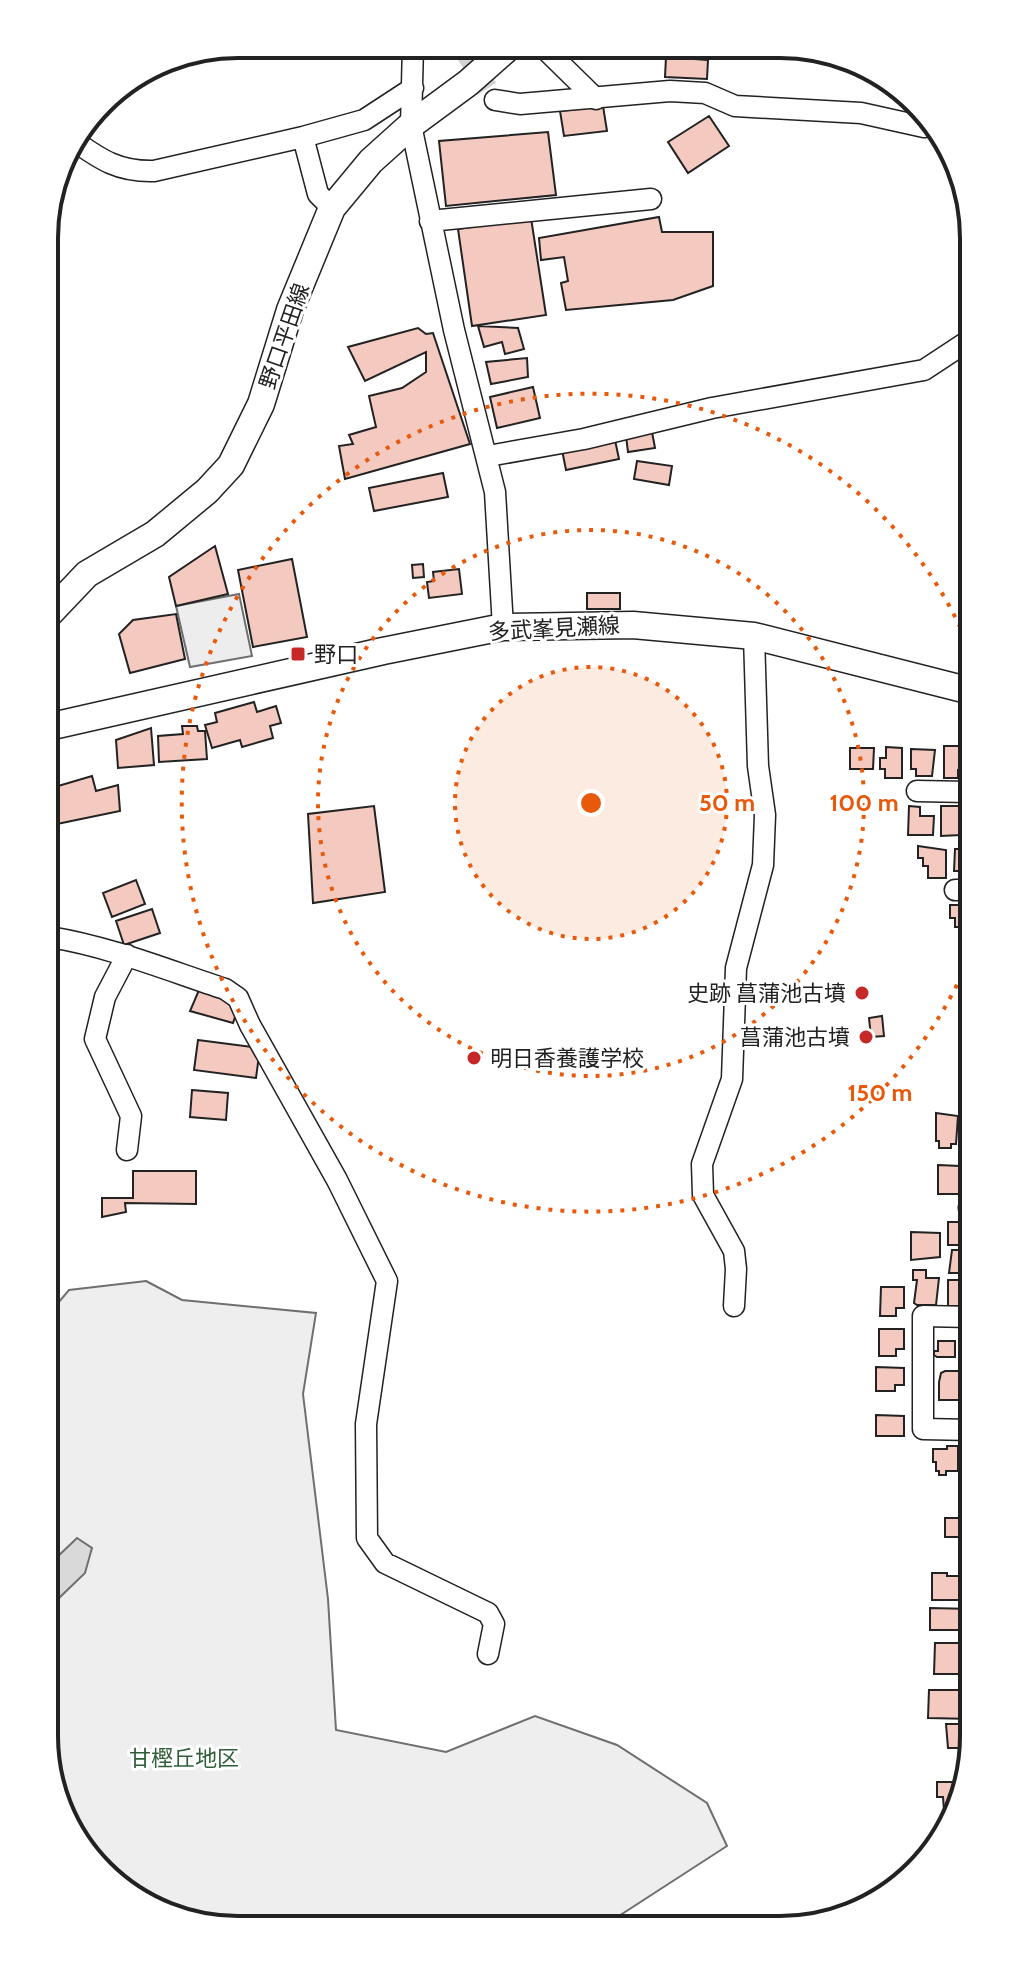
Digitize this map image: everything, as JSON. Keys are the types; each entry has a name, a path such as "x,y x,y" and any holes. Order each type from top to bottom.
{"main road":[{"name":"野口平田線","path":"58,604 87,574 155,534 207,491 231,465 261,404 290,310 332,208 371,161 411,125 496,58"},
{"name":"多武峯見瀬線","path":"58,725 503,627 633,625 754,636 960,688"}],"street":[{"path":"413,58 411,125 454,330 495,492 503,627"},
{"path":"554,58 596,99"},
{"path":"83,147 102,161 132,172 183,166 364,120 413,88"},
{"path":"495,100 520,104 670,91 705,93 735,106 861,113 921,126"},
{"path":"303,137 318,194 332,208"},
{"path":"430,221 651,199"},
{"path":"488,456 584,439 712,408 924,370 960,346"},
{"path":"734,1306 734,1251 703,1195 702,1164 732,1079 736,968 763,865 765,815 758,766 754,636"},
{"path":"917,791 960,792"},
{"path":"58,938 127,955 225,989 238,998 337,1180 387,1281 366,1424 367,1538 385,1563 488,1613 494,1624 488,1654"},
{"path":"127,955 105,997 95,1039 131,1116 127,1150"},
{"path":"960,1317 923,1316 923,1429 960,1430"}],"green space":[{"name":"甘樫丘地区","path":"146,1281 182,1300 316,1313 303,1394 328,1599 336,1730 446,1752 535,1716 617,1745 707,1803 727,1846 619,1916 238,1916 192,1910 148,1892 129,1879 88,1836 68,1794 58,1747 58,1303 69,1290"}],"shaded area":[{"path":"239,594 252,656 190,667 176,606"},
{"path":"77,1538 92,1548 85,1573 58,1599 58,1556"}],"building":[{"path":"666,58 708,60 707,79 665,77"},
{"path":"603,106 607,131 564,136 560,111"},
{"path":"709,116 729,146 688,173 668,142"},
{"path":"548,132 556,195 446,206 439,141"},
{"path":"659,217 662,232 713,232 713,286 673,300 566,310 561,283 568,281 564,257 541,260 539,238"},
{"path":"531,218 546,315 472,326 458,229"},
{"path":"478,326 518,328 524,349 505,354 502,342 484,347"},
{"path":"418,328 426,334 433,333 470,444 345,479 339,446 353,444 349,435 376,427 369,396 402,388 426,372 426,352 365,381 348,347"},
{"path":"527,358 528,377 491,384 486,362"},
{"path":"533,387 540,418 497,428 490,397"},
{"path":"652,432 655,448 628,452 626,436"},
{"path":"615,440 619,459 566,470 562,450"},
{"path":"637,461 672,466 669,485 634,479"},
{"path":"443,473 448,497 374,511 369,488"},
{"path":"215,546 228,594 176,606 169,577"},
{"path":"292,559 307,637 253,647 238,570"},
{"path":"423,564 424,577 413,578 412,565"},
{"path":"459,569 462,594 429,598 427,582 434,581 433,572"},
{"path":"587,593 620,593 620,609 587,609"},
{"path":"176,614 185,659 130,673 119,634 133,620"},
{"path":"254,702 257,712 276,706 281,723 270,726 273,738 242,747 240,740 212,748 205,725 217,722 215,713"},
{"path":"182,726 197,726 198,731 205,731 207,759 159,762 158,736 183,734"},
{"path":"151,728 154,765 118,768 116,740"},
{"path":"944,746 960,746 958,778 944,778"},
{"path":"886,747 902,748 902,778 885,778 885,769 880,769 880,758 886,758"},
{"path":"850,748 874,748 873,769 850,769"},
{"path":"911,749 935,750 932,776 916,776 916,769 911,769"},
{"path":"92,776 96,791 118,785 120,811 58,824 58,786"},
{"path":"374,806 385,892 313,903 308,814"},
{"path":"909,806 920,807 920,816 934,816 933,835 908,835"},
{"path":"941,806 960,806 960,835 941,836"},
{"path":"918,846 946,850 946,878 928,878 928,866 923,866 923,858 918,858"},
{"path":"955,849 960,849 960,871 954,871"},
{"path":"136,880 145,904 112,917 103,893"},
{"path":"950,905 960,905 960,927 955,927 955,918 950,918"},
{"path":"152,909 160,933 124,945 116,921"},
{"path":"199,990 239,1005 233,1023 190,1011"},
{"path":"882,1016 884,1036 871,1037 869,1018"},
{"path":"198,1040 260,1048 256,1078 194,1070"},
{"path":"192,1090 228,1093 226,1120 190,1117"},
{"path":"936,1113 958,1116 956,1144 951,1144 951,1148 939,1148 939,1141 936,1141"},
{"path":"938,1165 960,1166 959,1194 938,1194"},
{"path":"133,1171 196,1171 196,1204 125,1203 126,1212 102,1217 102,1198 133,1198"},
{"path":"948,1222 960,1222 960,1245 948,1245"},
{"path":"911,1232 940,1233 940,1257 911,1260"},
{"path":"952,1250 960,1250 960,1273 949,1273"},
{"path":"913,1270 926,1270 926,1278 939,1278 936,1305 914,1303 917,1280 913,1280"},
{"path":"948,1280 960,1280 960,1306 948,1306"},
{"path":"881,1287 904,1287 904,1308 896,1308 896,1316 880,1316"},
{"path":"879,1329 904,1329 904,1349 896,1349 896,1356 879,1356"},
{"path":"938,1341 955,1341 955,1357 934,1355 934,1351 938,1351"},
{"path":"876,1367 904,1368 904,1385 895,1385 895,1391 876,1391"},
{"path":"960,1371 960,1400 939,1400 941,1373"},
{"path":"876,1415 904,1416 904,1436 876,1436"},
{"path":"947,1446 958,1446 958,1471 946,1471 946,1475 939,1475 936,1462 933,1462 933,1449 947,1449"},
{"path":"945,1518 960,1518 960,1537 945,1537"},
{"path":"932,1573 960,1576 960,1600 932,1600"},
{"path":"930,1608 960,1609 960,1630 930,1630"},
{"path":"935,1643 960,1643 960,1674 934,1674"},
{"path":"929,1690 960,1690 960,1719 928,1718"},
{"path":"946,1724 960,1724 960,1748 948,1748"},
{"path":"937,1782 954,1782 944,1809 943,1797 937,1797"}],"tunnel":[{"path":"469,58 495,100"}],"place":[{"name":"野口","path":"298,654"},
{"name":"史跡 菖蒲池古墳","path":"862,993"},
{"name":"菖蒲池古墳","path":"866,1037"},
{"name":"明日香養護学校","path":"474,1058"}]}
